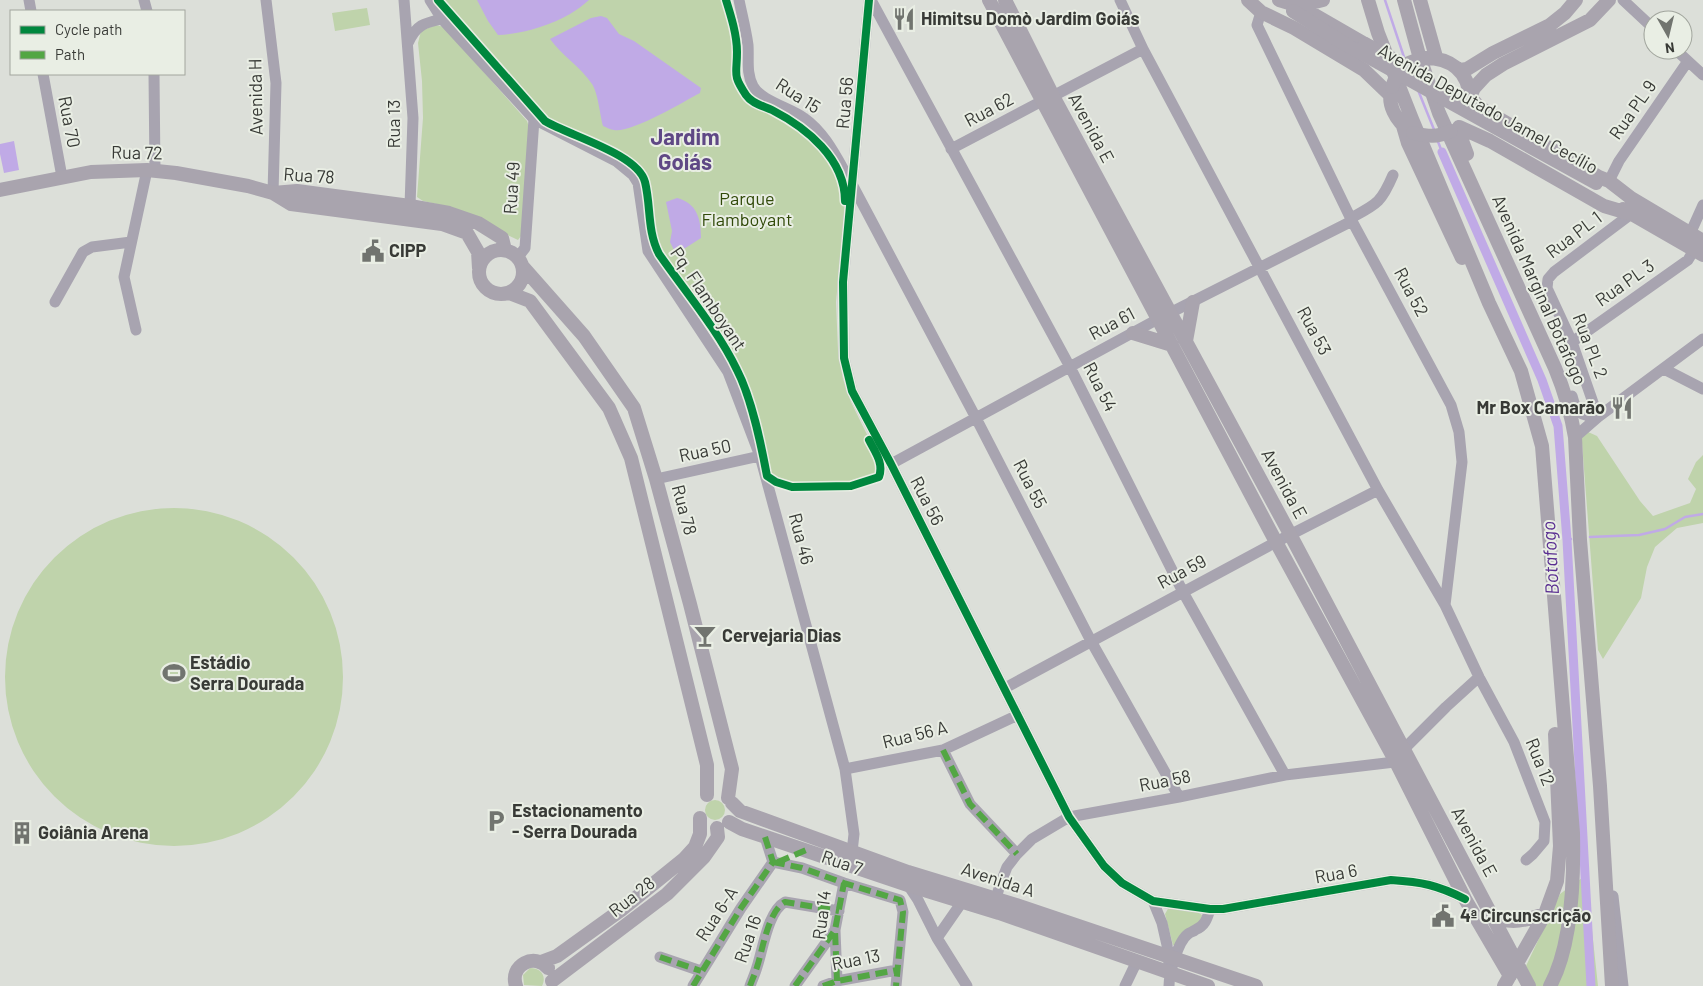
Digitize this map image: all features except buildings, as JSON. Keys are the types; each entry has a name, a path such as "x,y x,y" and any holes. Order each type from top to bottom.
{"main road":[{"name":"Avenida E","path":"989,0 1047,98 1179,343 1290,534 1403,757 1465,899 1507,981"},
{"name":"Avenida E","path":"1005,0 1047,98"},
{"path":"1248,0 1261,12 1294,28 1364,70 1391,91"},
{"name":"Avenida Deputado Jamel Cecílio","path":"1252,0 1600,185 1631,198 1690,234 1700,249"},
{"name":"Avenida Deputado Jamel Cecílio","path":"1279,0 1297,6 1345,44 1600,185 1631,214 1700,249"},
{"path":"1297,6 1323,0"},
{"path":"1368,0 1378,33 1409,110 1489,303 1521,371 1542,446 1573,833 1574,872 1565,940 1560,964 1551,984"},
{"name":"Avenida Marginal Botafogo","path":"1404,0 1438,113 1556,369 1566,398 1575,437 1580,540 1600,786 1612,986"},
{"path":"1420,0 1430,57"},
{"path":"1460,70 1467,69 1493,53 1550,25 1576,0"},
{"path":"1600,185 1599,177 1479,107 1470,97 1467,82 1460,70 1448,61 1430,57 1404,65 1398,70 1391,91 1394,112 1408,130 1428,136 1442,135 1455,129 1467,116 1470,97 1474,88 1486,75 1503,64 1590,20 1609,0"},
{"path":"1297,6 1404,65"},
{"path":"1455,129 1461,138 1471,164 1556,349 1556,369"},
{"path":"1455,129 1490,141 1604,206 1631,214"},
{"path":"1408,130 1408,143 1467,269 1489,303"},
{"path":"1471,164 1474,155 1490,141"},
{"name":"Rua 72","path":"0,190 91,172 151,171 176,173 248,186 273,193"},
{"name":"Rua 78","path":"273,193 297,191 449,213 478,223 502,238 505,250"},
{"name":"Rua 78","path":"273,193 291,204 442,224 467,233 478,252 479,268"},
{"path":"509,293 519,285 523,273 520,262 505,250 498,250 485,256 479,268 479,276 486,288 497,294 509,293 530,300 604,400 631,458 707,765 707,795"},
{"name":"Rua 78","path":"520,262 584,336 634,408 656,479 690,604 732,769 730,800"},
{"path":"1133,333 1179,343 1193,302"},
{"name":"Avenida E","path":"1179,343 1276,542 1403,757 1529,986"},
{"path":"1507,981 1545,914 1557,881 1560,846 1555,726 1561,694"},
{"path":"718,793 730,800 733,813 723,825 707,826 700,818 698,808 707,795 718,793"},
{"name":"Avenida A","path":"730,800 740,811 908,872 996,898 1256,986"},
{"name":"Rua 28","path":"516,986 515,976 520,966 530,960 541,962 558,956 621,910 684,859 695,847 700,834 700,818"},
{"name":"Avenida A","path":"723,825 742,829 806,850 1137,961 1170,979 1208,986"},
{"name":"Rua 28","path":"551,984 667,894 704,857 718,837 723,825"},
{"path":"1492,916 1500,920 1516,922 1529,920 1545,914"},
{"path":"541,962 550,970 551,984"}],"street":[{"name":"Avenida H","path":"266,0 276,83 273,193"},
{"name":"Rua 13","path":"404,0 413,118 410,206"},
{"name":"Rua 46","path":"430,0 442,19 534,119 616,161 633,175 638,183 648,251 728,372 760,456 845,769 854,834 852,852"},
{"name":"Rua 15","path":"739,0 748,47 749,74 754,87 763,96 805,119 820,133 853,186"},
{"name":"Rua 56","path":"870,0 844,282 844,358 852,391 891,464 1069,817 1104,866 1122,883 1153,901 1210,908"},
{"name":"Rua 54","path":"870,0 1070,367 1183,592 1286,775"},
{"name":"Rua 53","path":"1120,0 1143,49 1378,490 1445,605 1480,677"},
{"path":"1623,0 1643,19"},
{"name":"Rua 52","path":"1261,12 1257,25 1352,219 1451,405 1459,432 1462,462 1445,605"},
{"path":"868,16 873,14 880,17"},
{"path":"408,43 413,32 422,24 442,19"},
{"name":"Rua 62","path":"951,149 1143,49"},
{"path":"1688,61 1703,75"},
{"name":"Rua PL 9","path":"1600,185 1619,161 1688,61"},
{"name":"Rua 70","path":"43,75 62,177"},
{"path":"136,330 124,276 131,242 151,171 154,75"},
{"name":"Rua 49","path":"520,262 524,248 534,119"},
{"name":"Rua 61","path":"891,464 1164,316 1261,268 1352,219 1381,200 1393,175"},
{"name":"Rua 55","path":"853,186 1091,641 1178,797"},
{"path":"1690,234 1703,205"},
{"name":"Rua PL 1","path":"1547,288 1548,279 1554,272 1631,214"},
{"path":"55,302 83,252 92,247 131,242"},
{"name":"Rua PL 3","path":"1572,342 1688,260 1700,249"},
{"name":"Rua PL 2","path":"1547,288 1572,342 1598,417"},
{"path":"1575,437 1598,417 1703,339"},
{"path":"1556,369 1566,379 1575,409 1578,412 1598,417"},
{"path":"1664,369 1703,389"},
{"name":"Rua 50","path":"656,479 760,456"},
{"name":"Rua 59","path":"1005,688 1290,534 1378,490"},
{"path":"1403,757 1480,677"},
{"name":"Rua 12","path":"1480,677 1514,742 1545,822 1544,841 1526,860"},
{"name":"Rua 56 A","path":"845,769 943,750 1018,715"},
{"path":"943,750 970,804 1017,854"},
{"name":"Rua 58","path":"998,914 996,898 1007,867 1032,840 1069,817 1286,775 1403,757"},
{"name":"Avenida Marginal Botafogo","path":"1600,786 1623,986"},
{"path":"765,837 773,862 806,850"},
{"name":"Rua 7","path":"773,862 802,868 900,900 903,912 897,970"},
{"name":"Rua 6-A","path":"693,986 740,908 773,862"},
{"name":"Rua 6","path":"1210,908 1223,909 1391,880 1419,882 1443,888 1465,899"},
{"name":"Rua 14","path":"837,981 835,930 844,883"},
{"path":"908,885 918,900 937,938 968,986"},
{"path":"1153,901 1162,923 1171,956 1170,979"},
{"name":"Rua 16","path":"750,986 757,970 767,932 780,905 785,902 839,911"},
{"path":"937,938 962,902"},
{"path":"1171,956 1187,934 1201,928 1207,921 1210,908"},
{"path":"795,986 835,930"},
{"path":"660,957 701,971"},
{"path":"1125,986 1137,961"},
{"name":"Rua 13","path":"823,986 837,981 897,970"},
{"path":"896,986 897,970"}],"green space":[{"name":"Parque Flamboyant","path":"438,0 726,0 737,52 735,70 737,80 748,98 774,111 811,136 830,156 845,188 845,208 836,302 838,350 843,379 851,402 880,461 882,469 879,477 851,486 792,487 776,482 767,476 752,408 737,370 720,340 659,254 655,245 652,236 647,191 640,172 617,154 545,121"},
{"path":"367,8 370,25 335,31 332,13"},
{"path":"436,25 444,27 527,121 529,127 521,236 518,240 450,207 423,201 417,197 423,118 418,43 421,31"},
{"path":"1577,427 1597,436 1640,501 1653,516 1690,503 1696,489 1688,479 1696,462 1703,455 1703,523 1677,528 1655,547 1647,567 1641,598 1603,659 1598,650 1582,443"},
{"name":"Estádio Serra Dourada","path":"174,508 207,512 239,521 268,537 293,558 314,583 330,612 339,644 343,677 339,710 330,742 314,771 293,796 268,817 239,833 207,842 174,846 141,842 109,833 80,817 55,796 34,771 18,742 9,710 5,677 9,644 18,612 34,583 55,558 80,537 109,521 141,512"},
{"path":"711,800 719,800 725,806 725,814 719,820 711,820 705,814 705,806"},
{"path":"1586,875 1598,986 1536,986 1526,966 1560,894"},
{"path":"1169,907 1196,911 1202,915 1201,921 1178,946 1173,945 1165,914"},
{"path":"530,968 537,969 542,973 544,979 542,986 524,985 523,975"}],"shaded area":[{"path":"477,0 589,0 570,14 544,26 498,35"},
{"path":"601,16 607,18 619,34 634,41 701,88 700,93 633,127 614,130 603,126 592,84 550,39 591,18"},
{"path":"14,141 19,170 4,173 0,144"},
{"path":"677,198 689,204 699,218 701,238 676,254 670,242 672,231 666,202"}],"waterway":[{"path":"1385,0 1405,60"},
{"path":"1418,90 1435,132"},
{"path":"1437,139 1442,152"},
{"name":"Botafogo","path":"1442,152 1542,380 1558,426 1567,540 1591,986"},
{"path":"1590,537 1639,535 1665,529 1685,517 1703,514"},
{"name":"Botafogo","path":"1567,540 1571,539"}],"marked path":[{"path":"943,750 970,804 1017,854"},
{"path":"765,837 773,862"},
{"path":"778,862 806,850"},
{"path":"773,862 802,868 900,900 903,912 896,986"},
{"path":"693,986 741,908 773,862"},
{"path":"837,981 835,930 844,883"},
{"path":"750,986 770,922 779,907 785,902 839,911"},
{"path":"795,986 835,930"},
{"path":"660,957 701,971"},
{"path":"823,986 837,981 897,970"}],"cycle path":[{"name":"Pq. Flamboyant","path":"438,0 545,121 617,154 640,172 645,182 655,245 659,254 720,340 737,370 752,408 767,476 776,482 792,487 851,486 879,477 880,462 869,440"},
{"path":"726,0 737,46 736,74 746,95 751,101 785,117 822,147 839,172 845,201"},
{"path":"869,0 843,282 844,358 852,391 891,464 1069,817 1104,866 1122,883 1153,901 1223,909 1391,880 1429,885 1446,890 1465,899"}],"place":[{"name":"Himitsu Domò Jardim Goiás","path":"904,19"},
{"name":"CIPP","path":"373,251"},
{"name":"Mr Box Camarão","path":"1622,408"},
{"name":"Cervejaria Dias","path":"705,636"},
{"name":"Estádio Serra Dourada","path":"174,673"},
{"name":"Estacionamento - Serra Dourada","path":"496,821"},
{"name":"Goiânia Arena","path":"22,833"},
{"name":"4ª Circunscrição","path":"1443,916"}],"district":[{"name":"Jardim Goiás","path":"685,150"}]}
